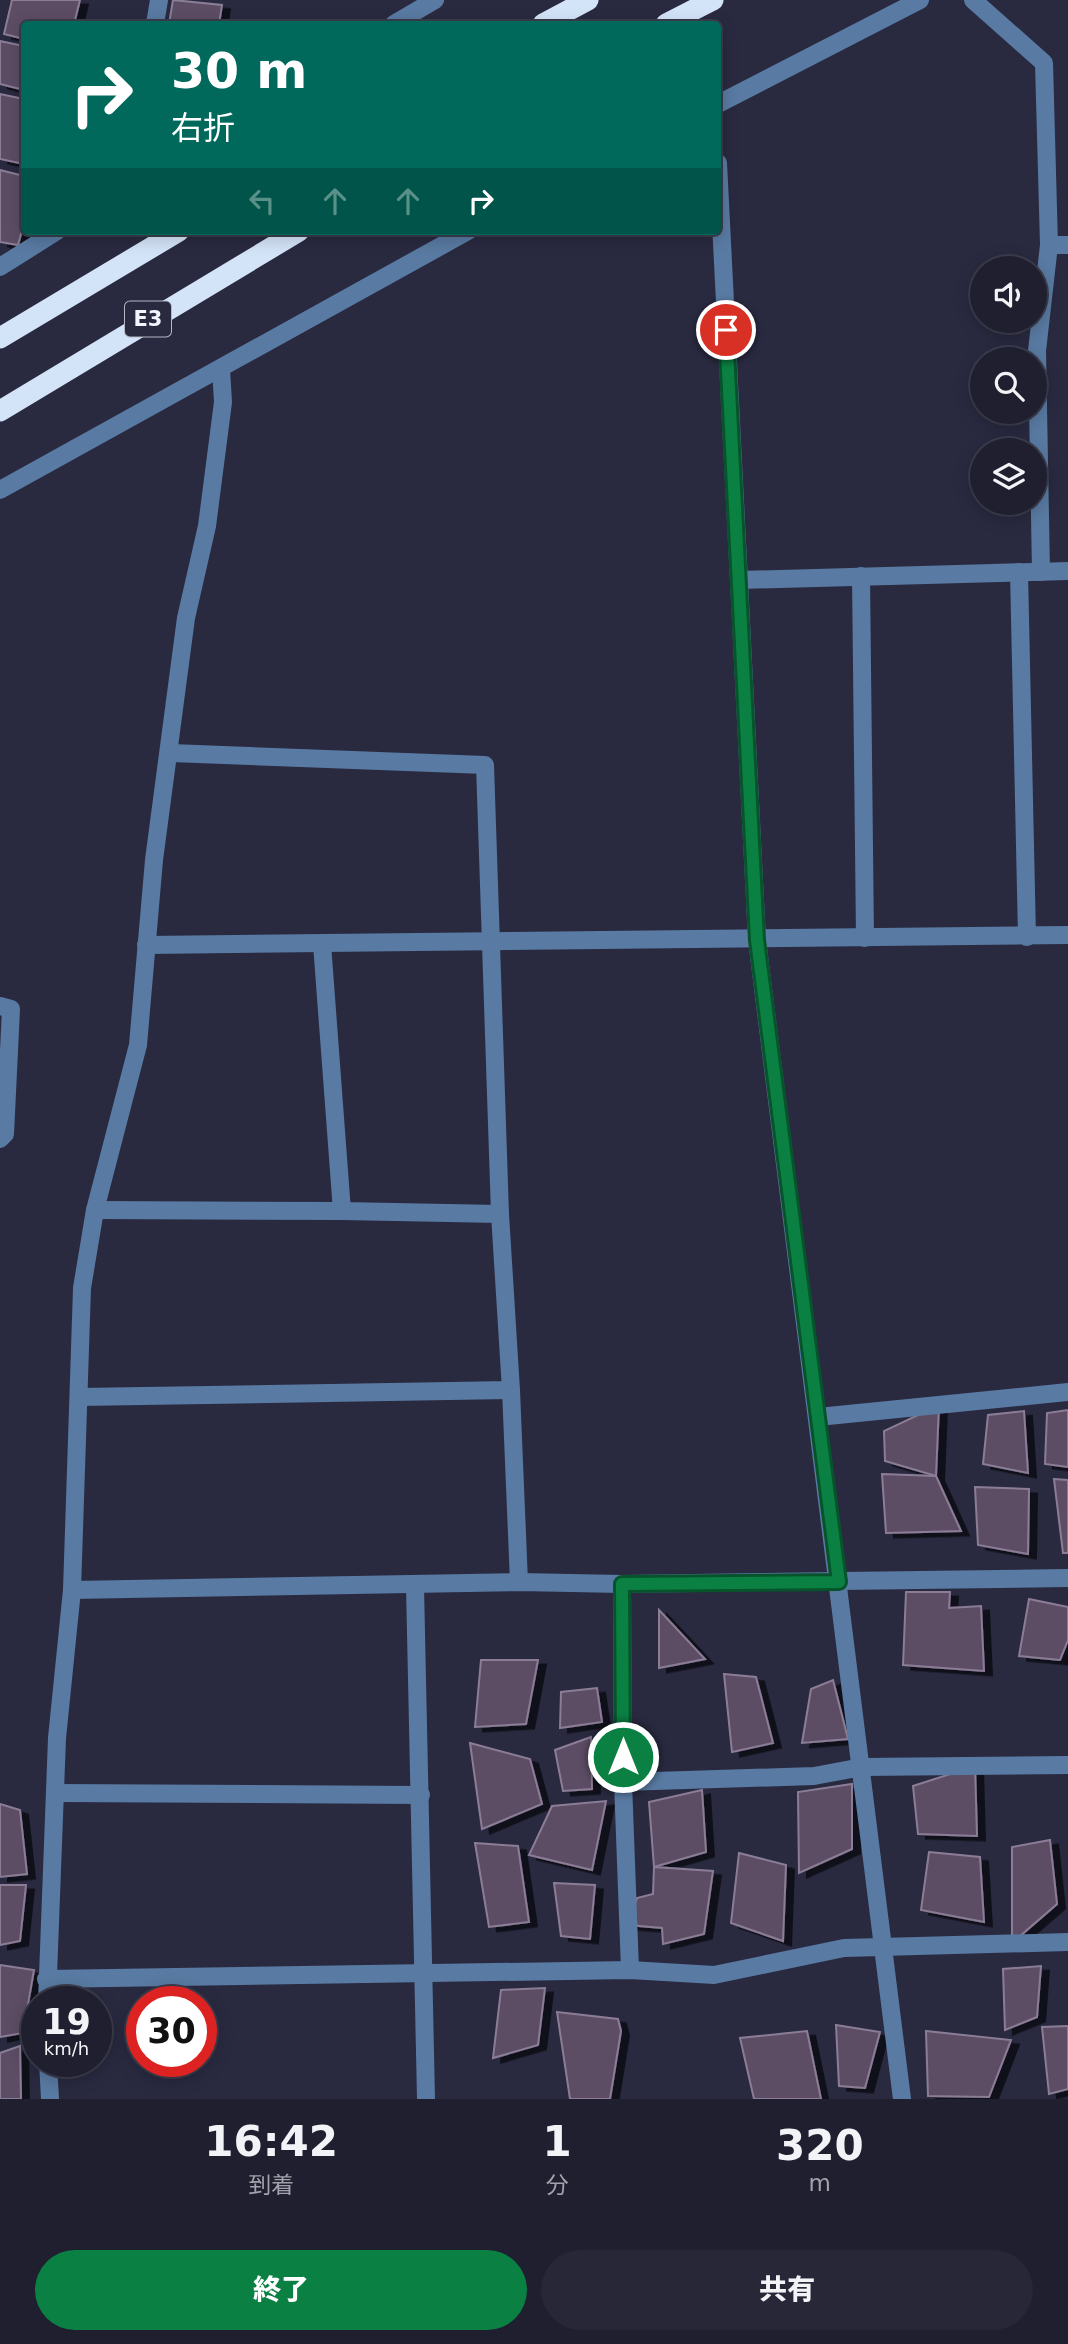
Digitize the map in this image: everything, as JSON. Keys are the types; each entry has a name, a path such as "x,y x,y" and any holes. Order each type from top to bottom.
{"highway":[{"path":"549,21 588,0"},
{"path":"672,21 713,0"},
{"path":"0,338 171,235"},
{"name":"E3","path":"0,411 292,235"}],"street":[{"path":"156,21 159,0"},
{"path":"399,21 435,0"},
{"path":"721,102 920,0"},
{"path":"973,0 1044,63 1049,245 1037,351 1041,572"},
{"path":"721,220 757,940 902,2099"},
{"path":"0,267 51,235"},
{"path":"0,490 461,235"},
{"path":"1049,245 1068,246"},
{"path":"46,1986 55,1793 72,1590 82,1288 95,1210 138,1045 146,945 186,618 207,526 223,402 220,369"},
{"path":"740,580 1068,571"},
{"path":"1019,572 1027,937"},
{"path":"861,576 865,938"},
{"path":"170,753 485,765 500,1214 519,1582"},
{"path":"146,945 1068,935"},
{"path":"321,944 342,1211"},
{"path":"0,1006 11,1009 5,1134 0,1139"},
{"path":"95,1210 500,1214"},
{"path":"79,1397 511,1390"},
{"path":"818,1417 1068,1392"},
{"path":"72,1590 415,1586 519,1582 622,1584 1068,1578"},
{"path":"622,1584 623,1782 630,1970"},
{"path":"415,1586 426,2099"},
{"path":"623,1782 814,1776 862,1767 1068,1765"},
{"path":"55,1793 421,1795"},
{"path":"46,1979 630,1970 714,1975 844,1948 1068,1942"},
{"path":"49,2077 50,2099"}],"building":[{"path":"12,0 80,0 75,21 21,21 21,38 4,34"},
{"path":"173,0 222,5 219,21 170,21"},
{"path":"0,41 21,45 21,89 0,84"},
{"path":"0,94 21,98 21,163 0,159"},
{"path":"0,170 21,175 21,234 18,245 0,242"},
{"path":"939,1405 936,1476 885,1461 884,1431"},
{"path":"1068,1410 1068,1467 1045,1464 1047,1413"},
{"path":"1024,1411 1028,1473 983,1464 988,1415"},
{"path":"882,1474 936,1476 961,1531 886,1533"},
{"path":"1054,1479 1068,1480 1068,1553 1063,1553"},
{"path":"975,1487 1029,1489 1028,1554 978,1545"},
{"path":"906,1592 950,1592 949,1608 981,1606 984,1671 903,1665"},
{"path":"1029,1599 1068,1607 1068,1640 1060,1660 1019,1656"},
{"path":"659,1610 705,1659 659,1668"},
{"path":"481,1660 538,1660 526,1724 475,1727"},
{"path":"724,1674 756,1677 773,1743 732,1752"},
{"path":"833,1680 848,1739 802,1743 811,1689"},
{"path":"597,1688 602,1722 560,1728 561,1692"},
{"path":"591,1737 592,1789 563,1791 555,1750"},
{"path":"470,1743 530,1759 542,1804 482,1829"},
{"path":"975,1766 977,1836 918,1834 913,1786"},
{"path":"852,1784 852,1849 799,1873 798,1792"},
{"path":"702,1790 706,1852 654,1867 649,1802"},
{"path":"606,1801 592,1870 529,1855 552,1806"},
{"path":"0,1804 20,1810 27,1874 0,1877"},
{"path":"1050,1840 1057,1904 1012,1943 1012,1847"},
{"path":"475,1843 518,1846 529,1922 489,1927"},
{"path":"929,1852 980,1857 984,1922 921,1910"},
{"path":"739,1853 786,1865 783,1941 731,1923"},
{"path":"654,1867 713,1871 704,1934 663,1944 662,1928 628,1925 637,1898 653,1894"},
{"path":"554,1883 595,1885 590,1939 561,1936"},
{"path":"0,1885 26,1885 20,1941 0,1945"},
{"path":"0,1965 34,1970 31,1986 21,1986 21,2033 0,2037"},
{"path":"1041,1966 1037,2017 1005,2030 1003,1969"},
{"path":"545,1988 538,2045 493,2058 501,1990"},
{"path":"557,2012 618,2019 621,2031 610,2099 570,2099"},
{"path":"836,2025 880,2032 865,2088 839,2086"},
{"path":"1068,2026 1068,2089 1049,2094 1042,2027"},
{"path":"807,2031 821,2099 754,2099 740,2038"},
{"path":"926,2031 1011,2040 989,2097 928,2096"},
{"path":"20,2046 21,2099 0,2099 0,2053"}],"route":[{"path":"623,1757 622,1584 839,1582 757,940 726,330"}]}
